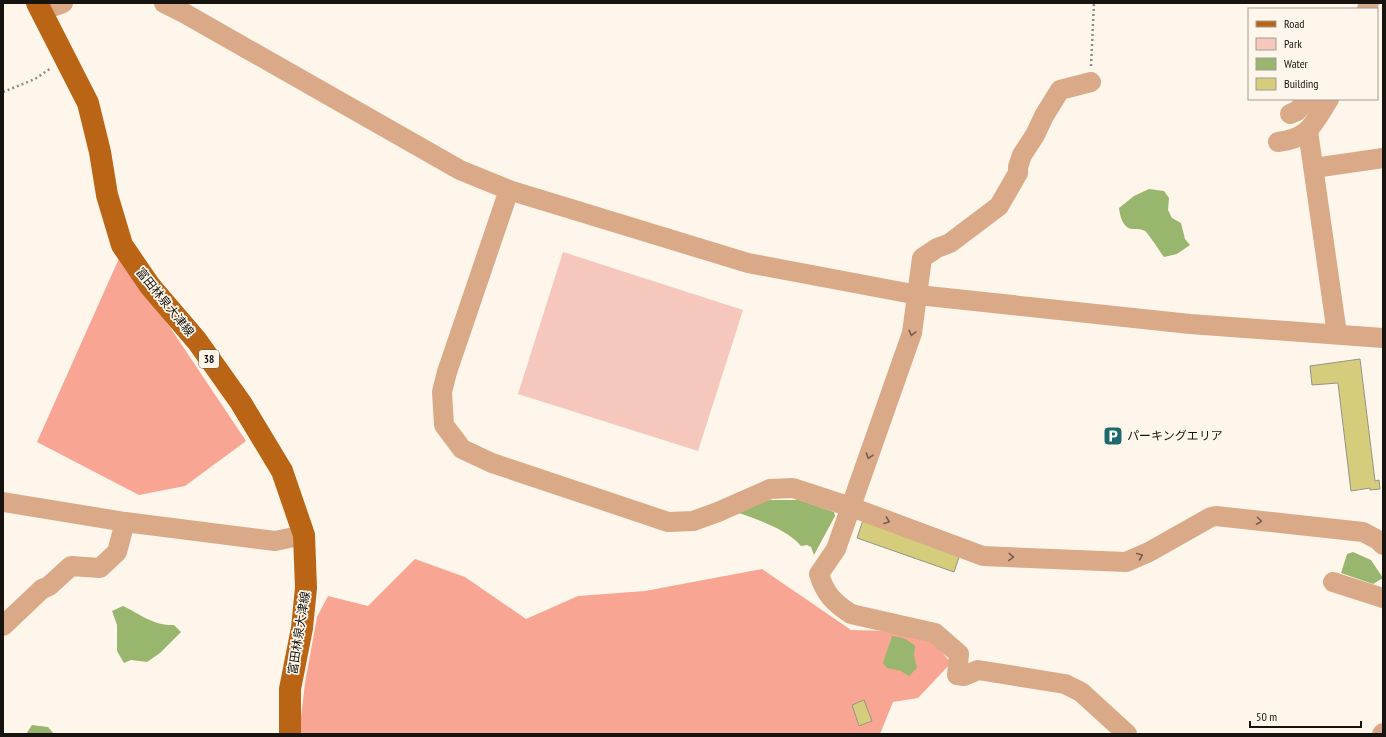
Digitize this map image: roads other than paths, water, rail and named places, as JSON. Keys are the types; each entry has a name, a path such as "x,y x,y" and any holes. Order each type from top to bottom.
{"main road":[{"name":"富田林泉大津線","path":"39,7 88,102 100,152 107,195 122,245 150,286 197,341 241,403 282,471 304,534 306,588 302,628 290,689 290,734"}],"street":[{"path":"39,7 63,3"},
{"path":"164,3 460,170 509,190 748,263 918,295 1190,324 1383,338"},
{"path":"1091,82 1060,90 1022,155 1018,167 1018,173 999,206 950,243 937,248 922,258 912,333 836,549 819,574 823,587 829,596 839,606 851,614 935,633 959,654 957,676 964,676 978,670 1065,684 1081,692 1127,734"},
{"path":"1290,114 1297,112 1307,100"},
{"path":"1278,142 1293,140 1308,131 1328,100"},
{"path":"1308,131 1337,334"},
{"path":"1314,168 1383,158"},
{"path":"509,190 447,372 442,392 444,424 462,450 492,463 668,522 692,520 718,512 770,489 793,488 851,507 983,556 1126,562 1149,552 1211,517 1216,516 1362,532 1378,540 1383,545"},
{"path":"3,502 125,522 275,541 304,534"},
{"path":"3,626 42,589 49,586 71,566 100,568 117,552 125,522"},
{"path":"1333,582 1383,598"}],"water":[{"path":"1149,189 1164,191 1169,198 1168,210 1172,218 1181,223 1185,239 1190,245 1177,254 1164,257 1145,231 1127,227 1123,222 1119,208 1134,196"},
{"path":"766,500 799,500 834,512 835,516 814,555 811,547 807,545 801,546 781,530 739,513"},
{"path":"1353,552 1371,560 1383,578 1373,584 1341,573 1347,554"},
{"path":"123,606 154,622 174,625 181,632 160,653 147,662 131,660 124,663 117,651 117,625 112,611"},
{"path":"892,636 904,639 915,646 914,655 917,668 909,676 901,671 887,668 883,663"},
{"path":"32,725 48,727 54,734 26,734"}],"place":[{"name":"パーキングエリア","path":"1113,436"}]}
